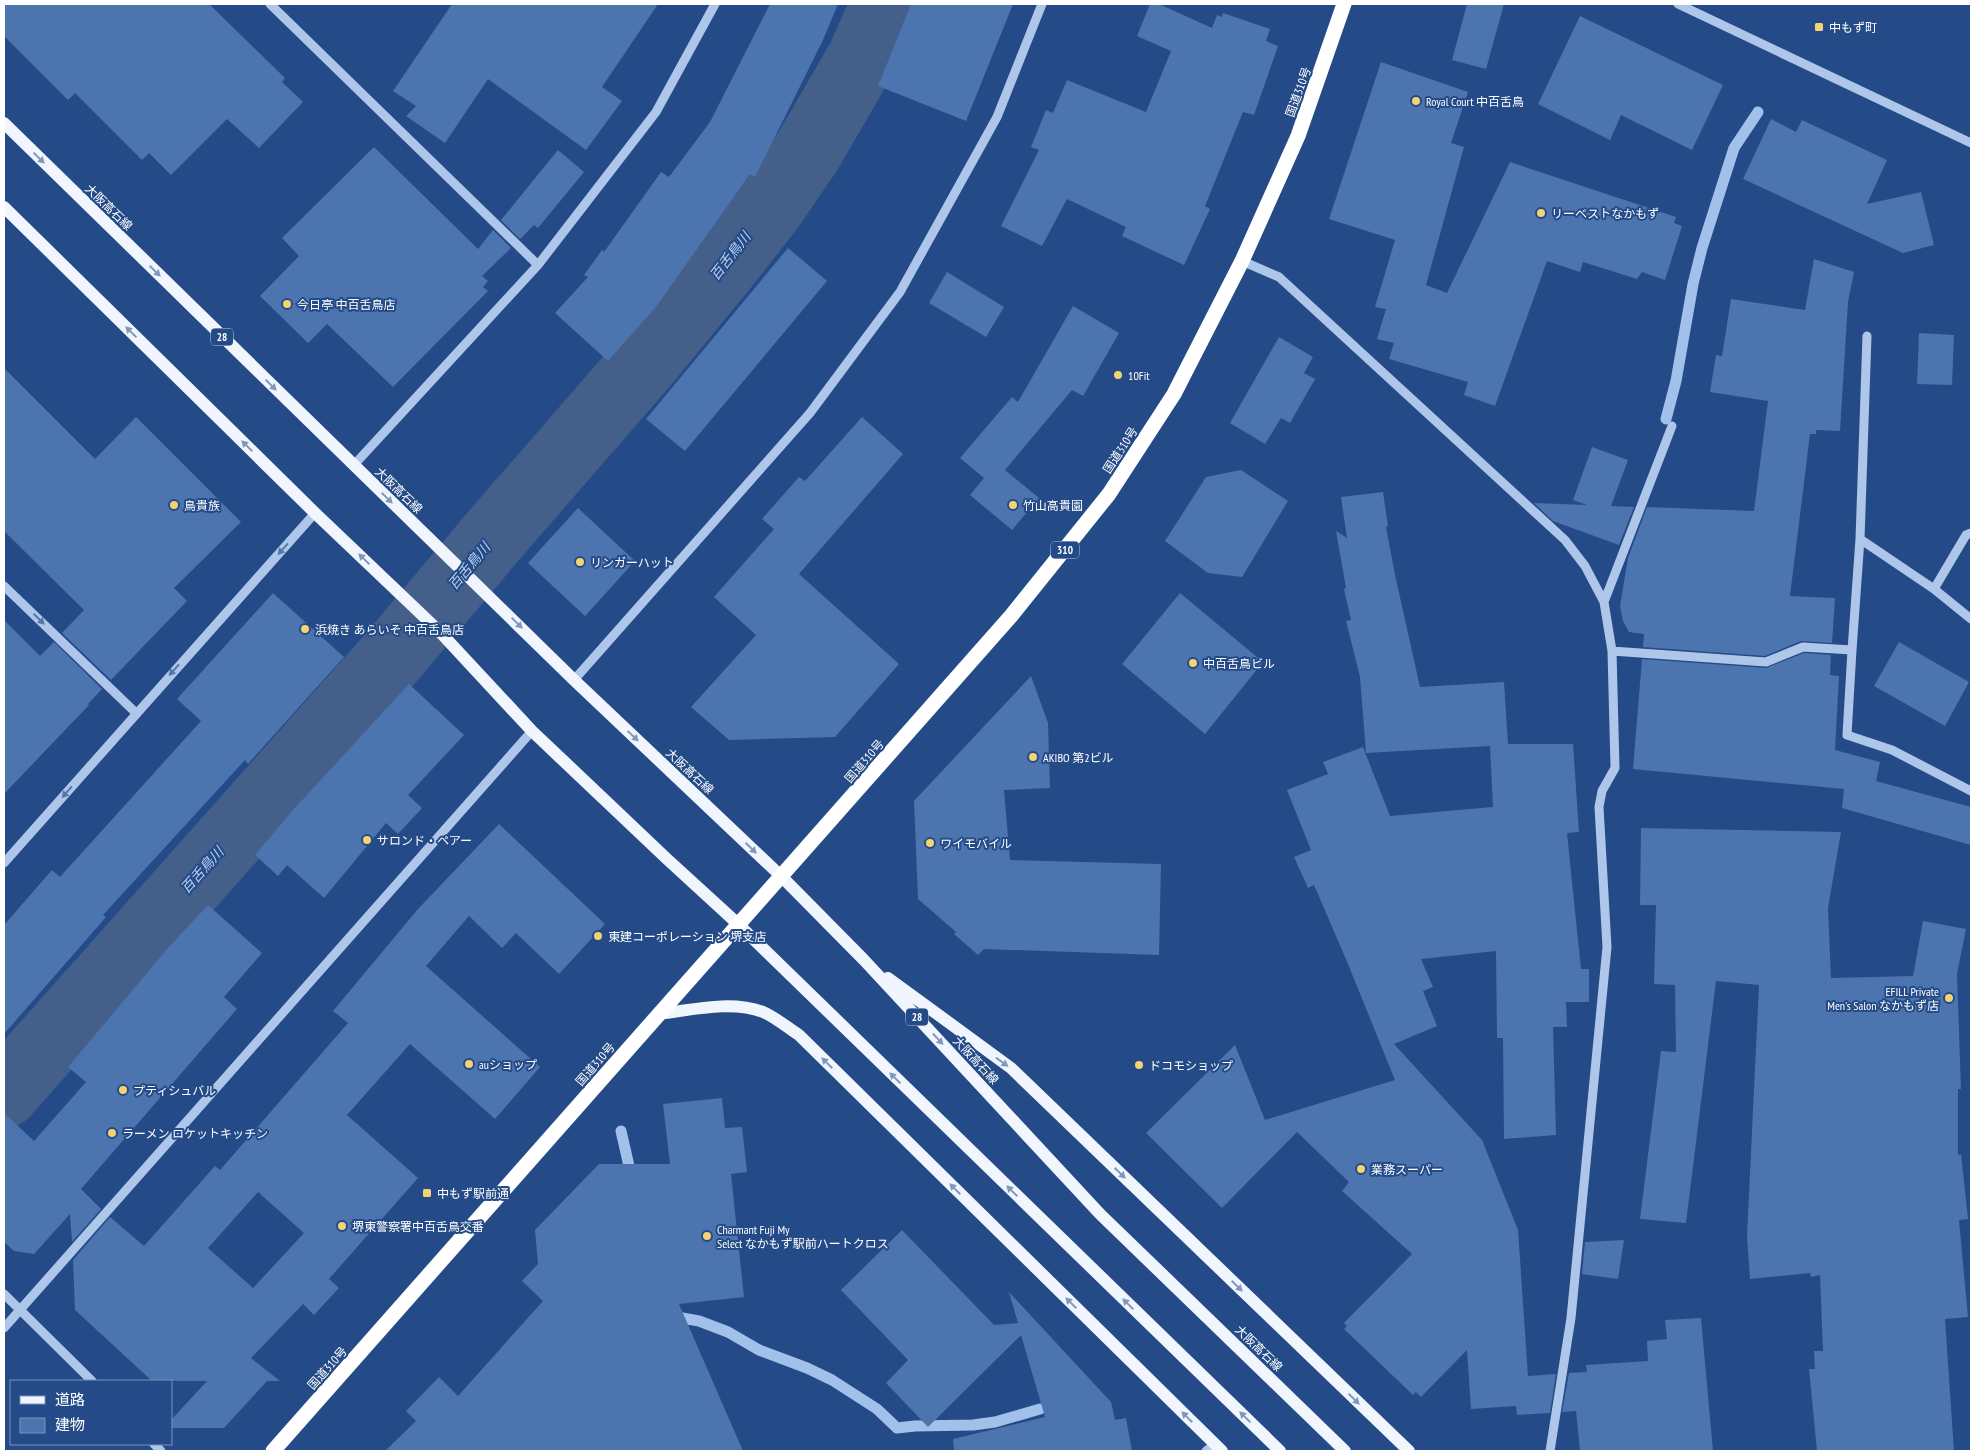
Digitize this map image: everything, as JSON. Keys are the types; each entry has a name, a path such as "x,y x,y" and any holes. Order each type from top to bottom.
{"highway":[{"name":"国道310号","path":"273,1451 1011,616 1109,494 1174,394 1242,262 1298,136 1344,4"}],"main road":[{"name":"大阪高石線","path":"4,123 353,466 441,549 574,680 782,877 864,960 1100,1214 1345,1451"},
{"path":"4,207 440,632 532,731 738,924 1280,1451"},
{"path":"864,960 1011,1068 1409,1451"},
{"path":"660,1014 723,1006 746,1008 764,1012 799,1035 1214,1449"}],"street":[{"path":"270,4 538,265"},
{"path":"353,466 538,265 656,112 715,4"},
{"path":"574,680 810,413 900,292 997,117 1042,4"},
{"path":"1678,4 1971,143"},
{"path":"1242,262 1279,277 1566,540 1585,566 1604,602 1612,651 1615,768 1602,791 1599,807 1607,947 1572,1318 1550,1451"},
{"path":"1867,336 1860,539 1847,735 1892,750 1971,791"},
{"path":"1604,602 1672,426"},
{"path":"4,863 316,513"},
{"path":"1934,590 1966,535 1971,533"},
{"path":"1860,539 1934,590 1971,619"},
{"path":"4,586 136,713"},
{"path":"1612,651 1766,662 1803,648 1852,650"},
{"path":"4,1328 532,731"},
{"path":"4,1294 91,1380"}],"building":[{"path":"4,4 209,4 285,78 282,82 303,102 259,148 227,119 171,175 149,153 142,160 75,93 68,100 4,36"},
{"path":"452,4 658,4 602,87 622,101 586,150 488,79 445,143 406,116 416,106 393,91"},
{"path":"770,4 838,4 823,40 755,177 750,174 656,307 608,361 555,313 588,277 584,275 602,250 604,252 661,172 669,177 710,122"},
{"path":"911,4 1013,4 966,121 878,86"},
{"path":"1150,4 1159,4 1212,28 1217,15 1222,17 1223,13 1270,29 1266,41 1278,46 1254,115 1243,112 1205,206 1210,209 1184,265 1122,236 1126,227 1067,199 1042,246 1001,226 1039,150 1031,147 1046,110 1053,113 1067,80 1146,112 1171,51 1137,36"},
{"path":"1467,4 1504,4 1486,69 1452,60"},
{"path":"1580,16 1723,85 1692,150 1621,115 1610,140 1538,104"},
{"path":"1381,62 1468,92 1451,143 1464,147 1426,285 1447,293 1510,162 1676,217 1674,223 1682,226 1665,280 1642,272 1637,279 1583,262 1580,272 1547,261 1495,406 1464,395 1468,382 1389,359 1394,343 1377,339 1386,309 1375,307 1395,240 1329,219"},
{"path":"1771,119 1796,132 1802,120 1887,160 1867,204 1921,192 1934,245 1903,253 1743,179"},
{"path":"374,147 478,249 493,230 511,248 482,276 488,281 483,287 488,291 393,387 327,324 308,343 260,296 299,256 282,238"},
{"path":"558,150 584,172 538,228 534,225 520,239 501,220"},
{"path":"788,248 827,281 685,451 646,419"},
{"path":"1814,259 1854,272 1848,302 1840,431 1816,430 1816,434 1810,434 1790,596 1835,598 1832,643 1801,641 1765,656 1643,647 1644,634 1629,632 1623,621 1620,606 1628,558 1647,507 1754,511 1768,401 1710,392 1716,355 1722,356 1731,299 1805,310"},
{"path":"947,272 1004,307 986,337 929,303"},
{"path":"1073,306 1119,333 1083,396 1072,390 1005,470 1039,498 1012,530 970,495 984,478 960,458 1012,397 1018,402"},
{"path":"1919,333 1954,335 1952,385 1917,384"},
{"path":"1279,337 1313,357 1304,373 1315,379 1290,423 1281,418 1265,444 1230,423"},
{"path":"4,368 95,459 136,417 241,522 174,588 187,601 111,680 62,633 84,610 4,531"},
{"path":"862,417 903,454 799,574 899,664 835,737 729,740 691,707 756,635 714,597 774,529 762,519 799,477 805,481"},
{"path":"1592,447 1628,460 1611,506 1634,507 1619,545 1553,521 1534,503 1587,505 1573,500"},
{"path":"1241,470 1288,501 1242,577 1208,573 1165,541 1206,477"},
{"path":"1383,492 1388,526 1386,527 1395,575 1420,687 1504,682 1508,744 1573,744 1579,832 1567,833 1581,969 1589,969 1589,1002 1566,1002 1567,1027 1553,1027 1556,1135 1504,1139 1503,1038 1497,1038 1496,951 1421,959 1433,987 1423,991 1437,1026 1394,1044 1482,1140 1518,1230 1528,1376 1556,1374 1550,1413 1517,1415 1516,1406 1471,1409 1467,1350 1421,1397 1416,1392 1413,1395 1344,1329 1347,1326 1344,1323 1412,1254 1342,1191 1349,1182 1297,1132 1222,1208 1146,1133 1235,1045 1265,1120 1395,1080 1314,885 1308,888 1294,857 1311,850 1287,790 1328,774 1323,762 1363,747 1390,816 1493,807 1490,746 1366,753 1360,677 1346,621 1351,620 1344,589 1346,588 1336,531 1347,538 1341,497"},
{"path":"578,508 635,561 585,616 528,563"},
{"path":"273,593 344,657 248,764 245,760 103,915 106,917 4,1034 4,925 52,870 60,877 201,721 177,699"},
{"name":"中百舌鳥ビル","path":"1180,593 1263,662 1205,734 1122,664"},
{"path":"4,620 40,656 54,642 102,689 4,794"},
{"path":"1899,642 1969,682 1945,726 1874,686"},
{"path":"1804,653 1831,655 1830,675 1839,676 1835,750 1880,762 1876,781 1971,807 1971,845 1842,808 1844,789 1633,769 1642,659 1766,668"},
{"path":"1031,676 1048,723 1050,788 1004,790 1010,860 1161,864 1159,955 984,949 978,955 954,934 956,932 918,899 914,801"},
{"path":"409,684 464,735 408,795 422,808 398,834 386,823 324,898 287,865 278,876 255,855 293,810"},
{"path":"499,824 605,924 559,974 516,933 502,948 469,916 426,966 540,1067 495,1119 410,1044 347,1115 418,1178 329,1279 339,1288 314,1315 303,1304 251,1358 280,1381 267,1381 224,1428 172,1428 172,1419 207,1381 151,1380 75,1310 73,1260 110,1217 144,1246 215,1166 220,1170 348,1023 333,1011 418,909","holes":["258,1192 304,1233 253,1288 208,1248"]},
{"path":"1641,828 1841,832 1828,908 1831,978 1913,976 1923,921 1966,929 1957,974 1961,1089 1958,1089 1958,1155 1961,1154 1968,1219 1959,1220 1968,1317 1945,1319 1954,1451 1817,1451 1809,1369 1815,1369 1814,1351 1823,1351 1820,1275 1811,1277 1810,1273 1750,1279 1747,1236 1759,985 1716,981 1686,1223 1640,1219 1661,1051 1676,1052 1675,985 1654,984 1656,905 1640,905"},
{"path":"208,905 262,953 224,997 237,1009 81,1189 101,1209 72,1242 70,1214 34,1254 14,1251 4,1242 4,1113 34,1141 86,1082 68,1067 167,949"},
{"path":"722,1098 725,1128 742,1127 747,1172 731,1174 744,1297 679,1304 743,1451 385,1451 416,1421 406,1411 439,1377 458,1396 543,1301 522,1281 538,1264 535,1230 599,1164 670,1164 663,1104"},
{"path":"902,1230 994,1325 1018,1323 1009,1292 1111,1402 1115,1420 1126,1418 1132,1451 954,1451 953,1439 1045,1417 1021,1335 928,1427 886,1383 908,1360 841,1290"},
{"path":"1624,1240 1618,1279 1582,1274 1585,1242"},
{"path":"1701,1318 1713,1451 1580,1451 1576,1411 1562,1412 1569,1373 1587,1372 1586,1365 1648,1361 1647,1341 1667,1339 1665,1320"}],"waterway":[{"name":"百舌鳥川","path":"4,1093 389,660 496,533 643,364 725,264 769,208 808,151 862,58 886,4"},
{"path":"1666,419 1676,381 1693,284 1702,248 1734,148 1758,112"},
{"path":"621,1131 632,1179"},
{"path":"672,1313 682,1318 699,1321 728,1332 759,1350 807,1368 832,1380 877,1409 897,1428 973,1425 995,1422 1040,1409"}],"place":[{"name":"中もず町","path":"1819,27"},
{"name":"Royal Court 中百舌鳥","path":"1416,101"},
{"name":"リーベストなかもず","path":"1541,213"},
{"name":"今日亭 中百舌鳥店","path":"287,304"},
{"name":"10Fit","path":"1118,375"},
{"name":"鳥貴族","path":"174,505"},
{"name":"竹山高貴園","path":"1013,505"},
{"name":"リンガーハット","path":"580,562"},
{"name":"浜焼き あらいそ 中百舌鳥店","path":"305,629"},
{"name":"中百舌鳥ビル","path":"1193,663"},
{"name":"AKIBO 第2ビル","path":"1033,757"},
{"name":"サロンド・ペアー","path":"367,840"},
{"name":"ワイモバイル","path":"930,843"},
{"name":"東建コーポレーション 堺支店","path":"598,936"},
{"name":"EFILL Private Men's Salon なかもず店","path":"1949,998"},
{"name":"auショップ","path":"469,1064"},
{"name":"ドコモショップ","path":"1139,1065"},
{"name":"プティシュバル","path":"123,1090"},
{"name":"ラーメン ロケットキッチン","path":"112,1133"},
{"name":"業務スーパー","path":"1361,1169"},
{"name":"中もず駅前通","path":"427,1193"},
{"name":"堺東警察署中百舌鳥交番","path":"342,1226"},
{"name":"Charmant Fuji My Select なかもず駅前ハートクロス","path":"707,1236"}]}
